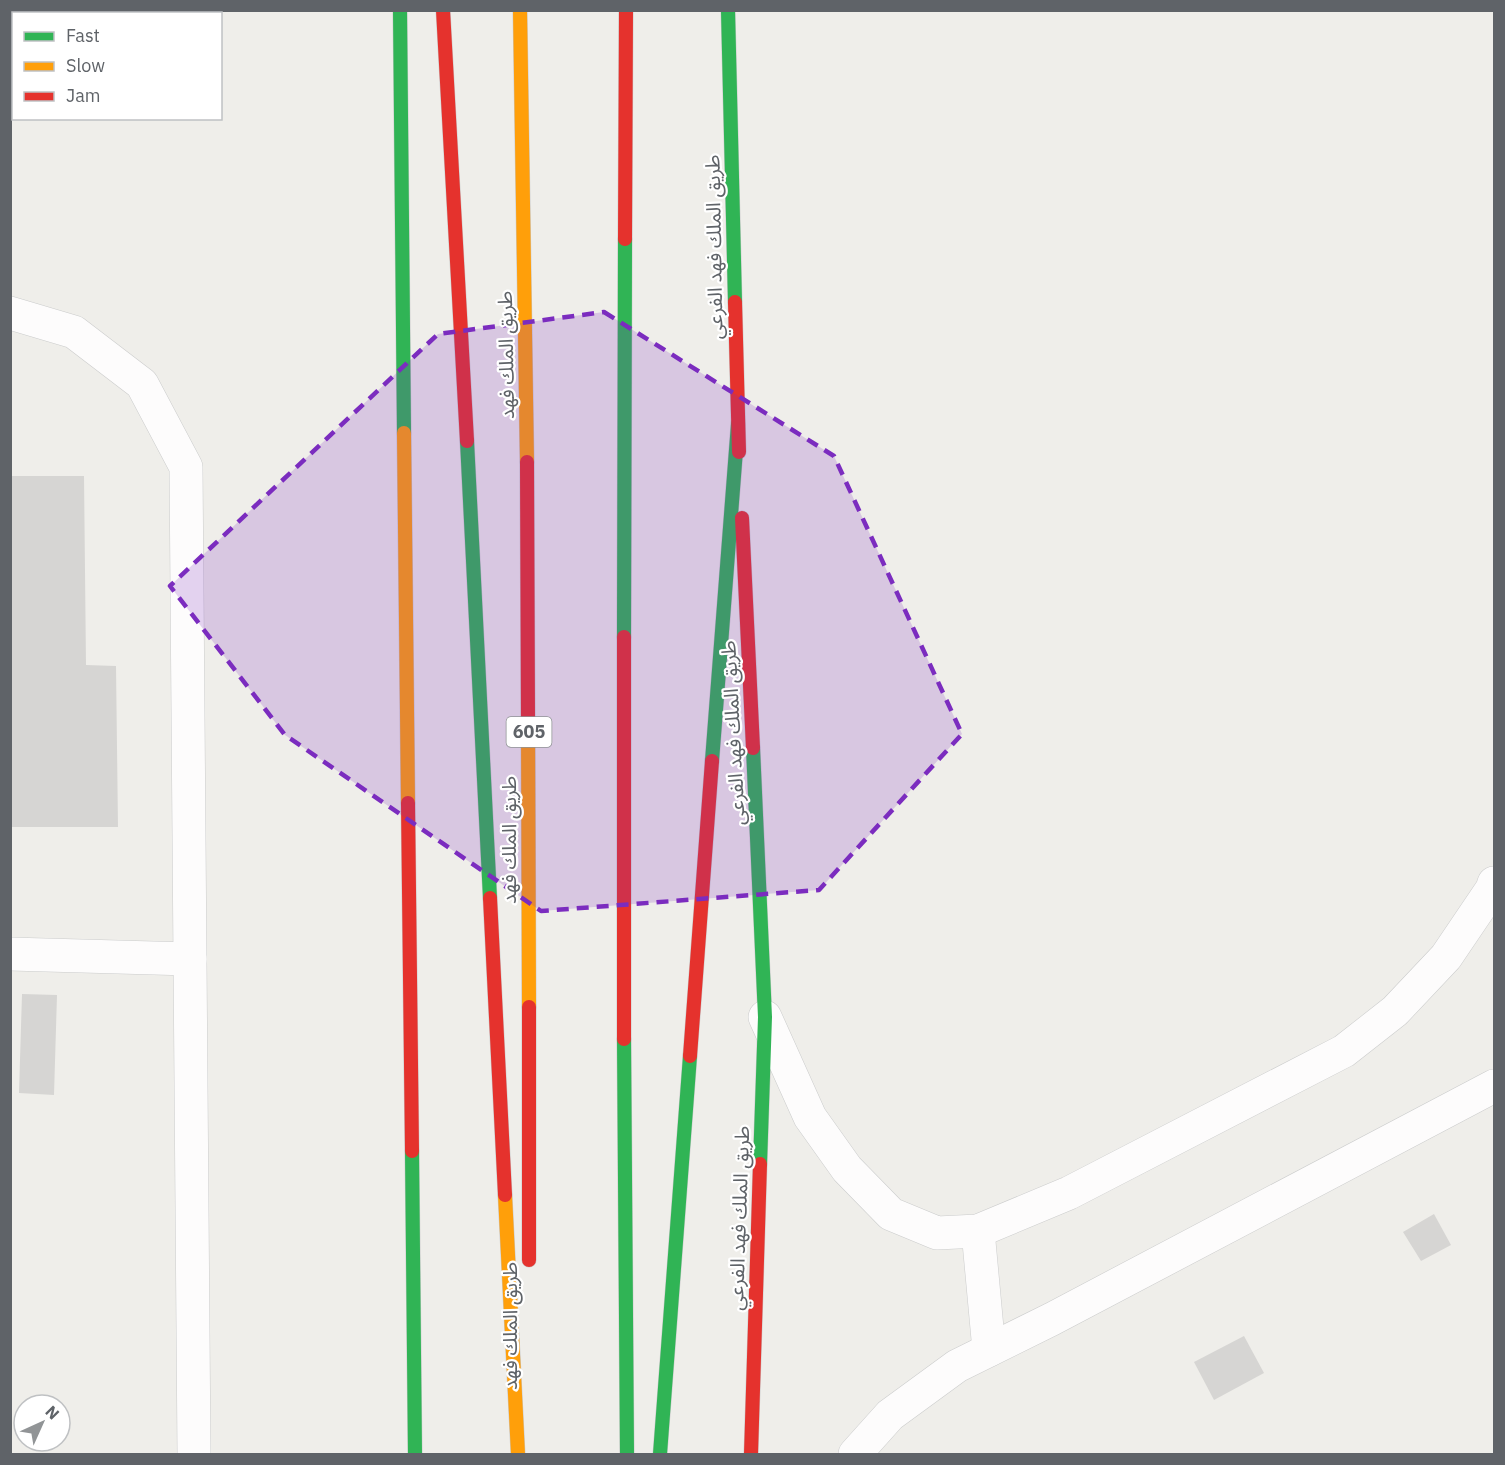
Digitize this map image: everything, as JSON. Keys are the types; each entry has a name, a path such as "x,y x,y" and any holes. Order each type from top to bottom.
{"main road":[{"path":"400,10 416,1455"},
{"path":"443,10 474,556 518,1455"},
{"name":"طريق الملك فهد","path":"520,10 528,547 529,1275"},
{"path":"626,10 623,947 627,1455"},
{"name":"طريق الملك فهد الفرعي","path":"728,10 738,424 765,1017 751,1455"},
{"path":"660,1455 738,424"},
{"name":"طريق الملك فهد","path":"529,1407 529,1455"}],"street":[{"path":"10,314 74,332 142,384 186,467 194,1455"},
{"path":"765,1017 810,1117 854,1177 891,1214 937,1233 978,1231 1069,1193 1344,1051 1395,1011 1446,957 1494,883"},
{"path":"10,954 190,959"},
{"path":"855,1455 890,1415 957,1366 1063,1313 1494,1086"},
{"path":"978,1231 989,1350"}],"highlighted area":[{"path":"604,312 834,456 962,734 819,890 541,911 285,735 170,586 438,334"}],"building":[{"path":"10,476 84,476 86,665 116,666 118,827 10,827"},
{"path":"22,994 57,995 54,1095 19,1093"},
{"path":"1434,1214 1451,1245 1421,1261 1403,1232"},
{"path":"1244,1336 1264,1373 1214,1400 1194,1362"}],"traffic: fast":[{"path":"400,10 404,433"},
{"path":"728,10 735,302"},
{"path":"624,637 625,239"},
{"path":"712,761 738,424"},
{"path":"467,441 490,898"},
{"path":"753,748 765,1017 760,1164"},
{"path":"624,1039 627,1454"},
{"path":"660,1454 690,1056"},
{"path":"412,1151 415,1454"}],"traffic: slow":[{"path":"520,10 527,462"},
{"path":"404,433 408,803"},
{"path":"528,719 529,1007"},
{"path":"505,1195 518,1454"}],"traffic: jam":[{"path":"443,10 467,441"},
{"path":"625,239 626,10"},
{"path":"735,302 739,452"},
{"path":"527,462 528,719"},
{"path":"742,518 753,748"},
{"path":"624,637 624,1039"},
{"path":"690,1056 712,761"},
{"path":"408,803 412,1151"},
{"path":"490,898 505,1195"},
{"path":"529,1007 529,1260"},
{"path":"751,1454 760,1164"}]}
